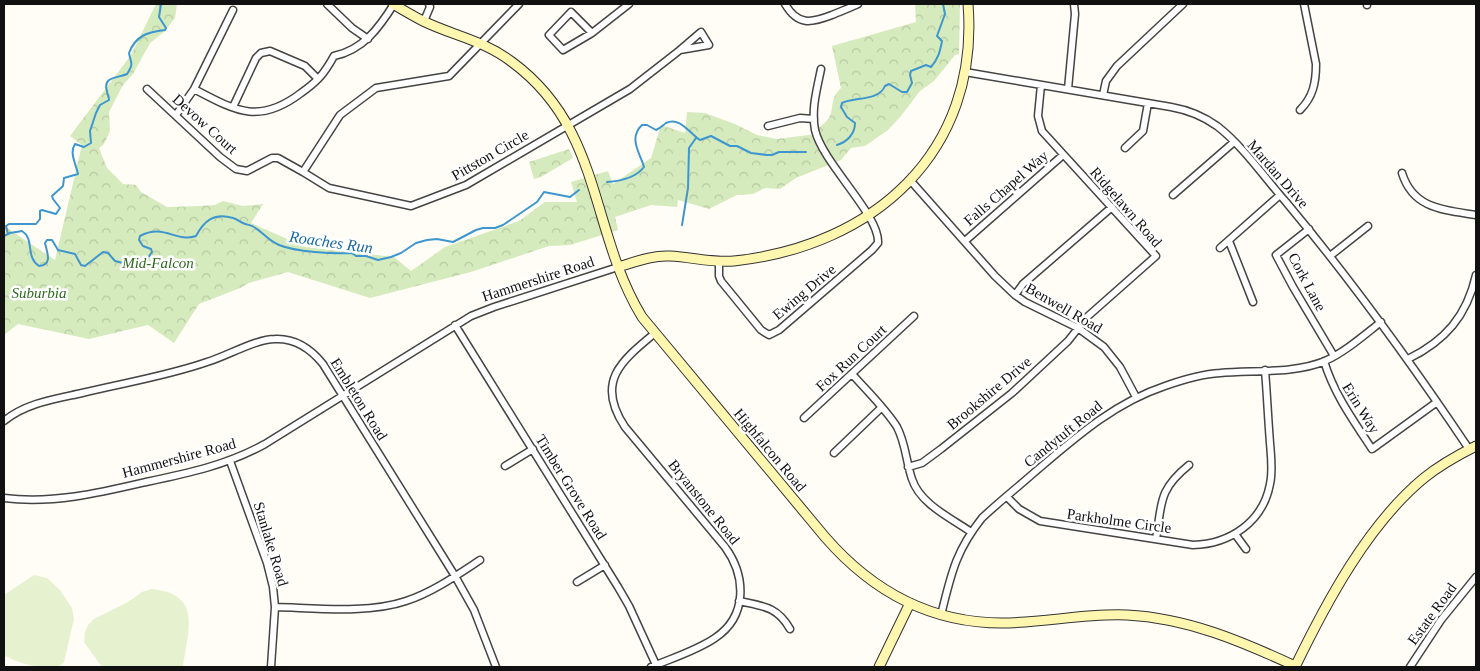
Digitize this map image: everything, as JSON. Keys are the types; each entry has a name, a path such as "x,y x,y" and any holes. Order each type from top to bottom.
{"street":[{"path":"327,4 352,28 368,40"},
{"path":"194,89 245,112 269,111 290,102 324,74 334,56 351,51 368,40 394,4"},
{"name":"Highfalcon Road","path":"394,4 424,21 480,42 511,61 530,76 548,96 568,124 583,154 618,267 633,302 655,334 838,552 873,583 910,603 941,615 983,622 1003,623 1102,615 1154,618 1180,622 1223,635 1295,667"},
{"path":"424,21 430,4"},
{"path":"303,172 340,114 376,88 449,76 519,4"},
{"path":"592,33 571,12 549,36 563,50 592,33 629,4"},
{"path":"785,4 798,19 810,22 858,4"},
{"name":"Hammershire Road","path":"4,498 42,501 80,497 197,471 230,461 265,444 471,316 618,267 649,258 668,256 719,261 750,258 799,247 837,234 886,203 910,180 931,154 943,133 953,110 965,72 969,33 968,4"},
{"path":"1068,90 1075,14 1074,4"},
{"path":"1103,95 1106,81 1117,66 1183,4"},
{"path":"1300,110 1310,98 1316,82 1316,64 1304,4"},
{"path":"176,115 194,89 232,10"},
{"name":"Pittston Circle","path":"303,172 329,188 411,206 466,185 630,89 680,50"},
{"path":"233,108 256,58 265,51 270,51 306,66 318,79"},
{"path":"821,69 815,99 814,119 817,136 824,150 868,216"},
{"name":"Mardan Drive","path":"965,72 1184,110 1200,116 1216,126 1234,142 1309,229 1381,322 1437,402 1473,447"},
{"name":"Ridgelawn Road","path":"1041,85 1039,124 1048,138 1156,256 1087,317 1078,328"},
{"name":"Devow Court","path":"148,89 220,157 242,171 253,169 272,158 278,158 303,172"},
{"path":"1125,148 1143,131 1148,103"},
{"path":"768,126 800,118 814,119"},
{"path":"1174,195 1234,142"},
{"name":"Falls Chapel Way","path":"964,240 1063,155"},
{"path":"1402,173 1409,191 1430,205 1441,209 1476,215"},
{"name":"Benwell Road","path":"910,180 995,276 1015,295 1094,338 1112,356 1136,397"},
{"path":"1220,248 1280,195"},
{"path":"1015,295 1023,284 1112,207"},
{"name":"Ewing Drive","path":"719,261 721,282 761,330 774,334 876,247 878,234 868,216"},
{"path":"1330,256 1368,226"},
{"name":"Cork Lane","path":"1309,229 1276,256 1334,356"},
{"path":"1229,240 1253,302"},
{"path":"1408,359 1435,344 1455,323 1468,301 1476,275"},
{"name":"Fox Run Court","path":"804,418 914,316"},
{"name":"Candytuft Road","path":"941,615 953,568 963,545 982,518 1092,424 1114,409 1136,397 1200,376 1218,373 1300,368 1324,361 1334,356 1381,322"},
{"name":"Timber Grove Road","path":"455,325 629,606 655,667"},
{"name":"Brookshire Drive","path":"908,467 922,463 983,417 1068,341 1078,328"},
{"name":"Bryanstone Road","path":"655,334 624,360 615,375 612,393 616,411 625,427 732,557 740,578 739,602 732,620 715,638 655,667"},
{"name":"Embleton Road","path":"4,421 17,412 41,402 196,366 273,338 296,342 315,354 455,576 474,610 496,667"},
{"name":"Erin Way","path":"1324,361 1331,383 1340,401 1372,448 1437,402"},
{"name":"Parkholme Circle","path":"1007,496 1019,509 1040,521 1193,545 1205,545 1222,541 1245,527 1257,514 1266,499 1271,482 1272,471 1265,370"},
{"path":"852,374 890,418 901,436 914,486 924,498 971,532"},
{"path":"834,453 881,408"},
{"path":"1295,667 1333,594 1381,523 1397,504 1424,479 1451,459 1473,447"},
{"path":"505,466 533,449"},
{"name":"Stanlake Road","path":"230,461 267,563 273,587 275,607 271,667"},
{"path":"1156,539 1162,499 1166,489 1176,475 1189,465"},
{"path":"1235,534 1246,549"},
{"path":"275,607 359,608 391,605 420,595 480,560"},
{"path":"577,582 605,565"},
{"name":"Estate Road","path":"1410,667 1441,620 1476,577"},
{"path":"739,602 774,610 785,620 790,629"},
{"path":"879,667 910,603"}],"green space":[{"path":"156,4 177,4 175,18 165,31 150,43 133,74 123,85 109,112 110,131 104,144 99,148 107,168 123,184 136,185 141,192 167,207 215,205 223,201 243,206 263,204 251,223 305,247 394,257 411,271 445,247 519,221 545,202 577,202 571,182 608,171 613,184 651,158 661,125 685,133 687,112 705,113 735,124 757,135 777,139 816,134 818,129 829,118 835,96 841,88 832,46 916,22 915,4 960,4 959,54 955,55 934,81 920,91 888,130 865,146 851,148 841,160 796,178 780,189 765,188 753,194 737,195 709,209 678,200 677,207 651,205 615,217 618,230 570,245 549,246 471,272 370,298 288,272 249,283 199,304 174,343 148,325 89,339 18,324 4,335 4,226 55,260 82,145 70,136 131,55"},
{"path":"569,149 573,158 541,177 534,179 529,162"},
{"path":"34,575 47,578 60,590 72,608 74,619 64,662 59,667 31,665 18,662 4,655 4,595"},
{"path":"151,589 168,592 179,598 185,606 189,628 183,667 102,667 84,642 88,625 94,619 128,602 142,592"}],"waterway":[{"path":"8,234 6,226 9,224 36,224 40,219 40,211 56,214 60,208 52,196 63,186 64,178 78,174 73,147 75,144 84,147 91,143 90,131 96,113 100,105 109,100 107,83 112,78 127,74 131,65 129,53 135,42 148,33 165,30 166,28 159,17 161,4"},
{"name":"Roaches Run","path":"837,145 850,137 855,127 855,123 847,117 841,107 842,103 877,94 889,84 902,92 907,92 912,83 911,71 926,65 931,67 938,55 942,41 937,36 945,14 943,4"},
{"name":"Roaches Run","path":"607,182 622,180 637,174 644,167 635,140 638,130 642,125 647,125 656,130 666,123 676,122 700,140 711,136 730,146 737,146 751,153 772,155 779,152 806,152"},
{"path":"682,225 688,188 689,148 696,138"},
{"name":"Roaches Run","path":"4,236 22,231 26,234 32,258 39,266 48,261 45,243 47,240 52,240 58,250 75,254 81,265 85,266 103,252 108,253 115,261 135,266 145,262 152,252 151,249 143,246 139,240 140,236 156,232 182,237 196,236 202,226 210,219 226,216 253,226 279,245 315,252 352,253 356,256 366,256 378,260 401,253 416,243 437,239 453,242 476,230 503,225 537,202 544,192 570,197 579,190"}],"park label":[{"name":"Mid-Falcon","path":"158,263"},
{"name":"Suburbia","path":"39,293"}]}
